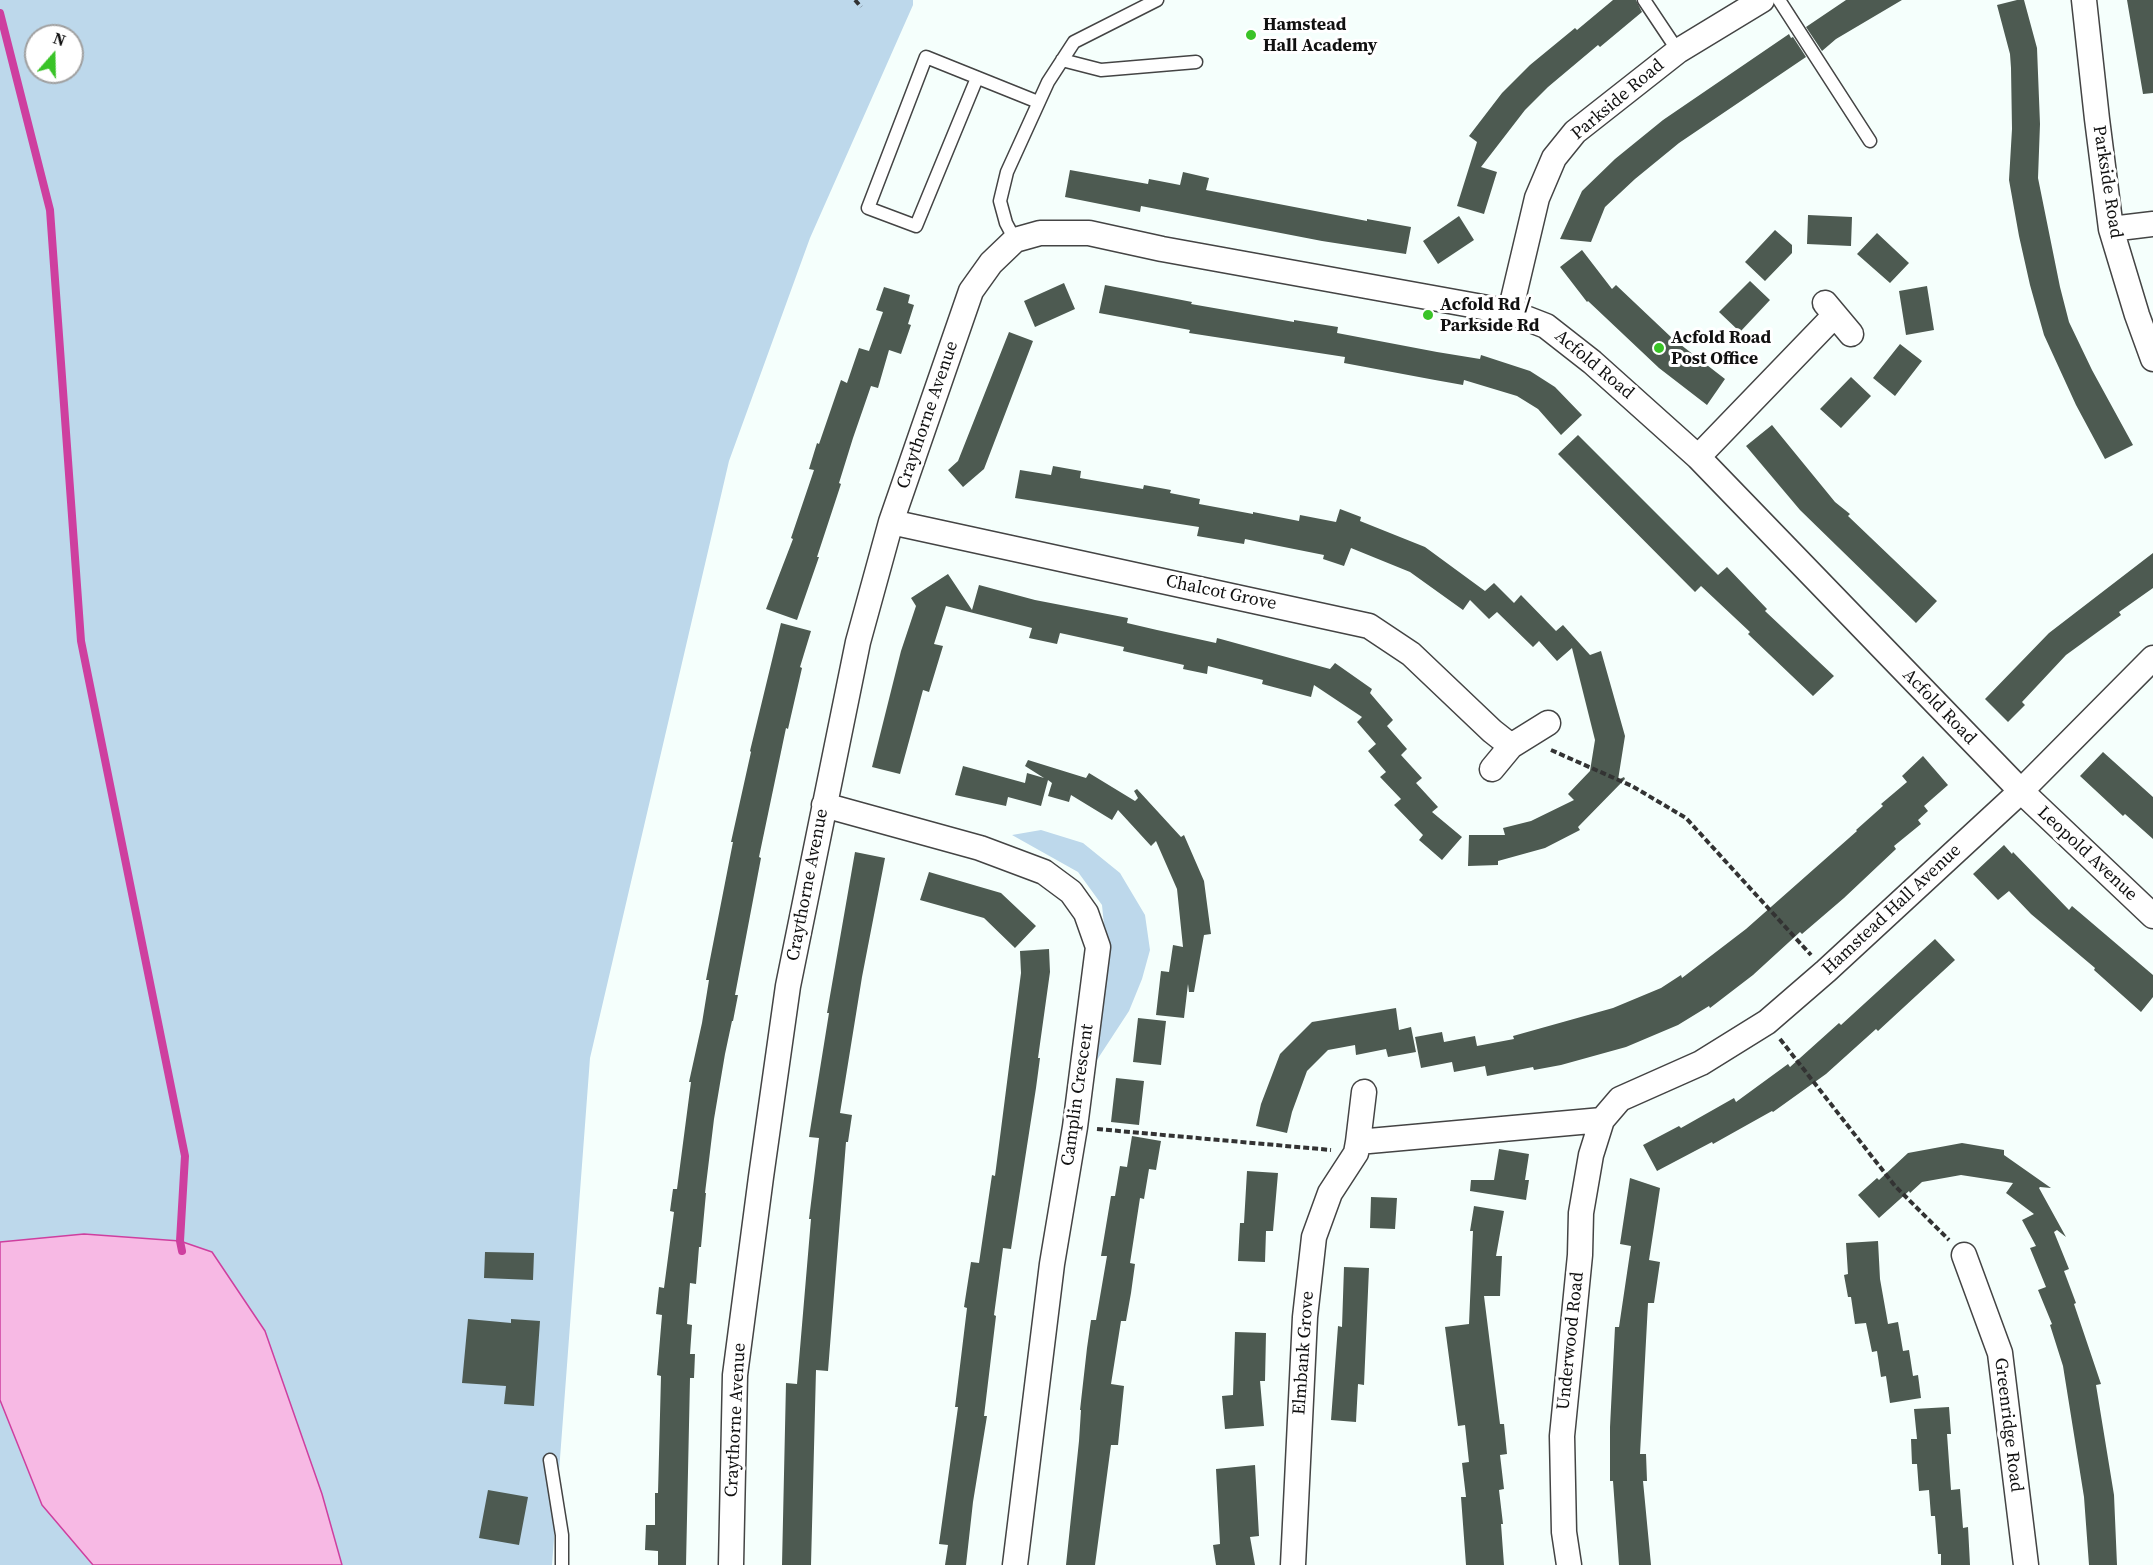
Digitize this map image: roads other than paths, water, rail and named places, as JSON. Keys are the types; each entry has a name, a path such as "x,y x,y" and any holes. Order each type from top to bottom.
{"street":[{"name":"Parkside Road","path":"1510,312 1537,198 1554,158 1575,132 1678,51 1762,0"},
{"name":"Parkside Road","path":"2084,0 2111,229 2153,359"},
{"path":"2111,229 2153,224"},
{"name":"Acfold Road","path":"1015,240 1040,233 1089,233 1162,249 1510,312 1546,326 1592,362 1698,457 2021,791"},
{"name":"Craythorne Avenue","path":"731,1565 735,1375 761,1177 788,986 858,642 891,522 971,291 991,263 1015,240"},
{"path":"1698,457 1830,310 1851,334"},
{"name":"Chalcot Grove","path":"891,522 1369,626 1411,654 1492,731 1517,742"},
{"name":"Hamstead Hall Avenue","path":"1602,1120 1620,1099 1701,1063 1767,1022 1826,971 2021,791 2153,658"},
{"path":"1492,770 1517,742 1548,723"},
{"name":"Leopold Avenue","path":"2021,791 2153,916"},
{"name":"Camplin Crescent","path":"824,805 980,848 1044,872 1071,892 1086,913 1098,947 1075,1126 1052,1264 1015,1565"},
{"name":"Elmbank Grove","path":"1293,1565 1305,1317 1314,1237 1330,1193 1357,1147 1364,1092"},
{"path":"1357,1147 1602,1120"},
{"name":"Underwood Road","path":"1569,1565 1564,1532 1562,1436 1580,1255 1581,1213 1591,1155 1602,1120"},
{"name":"Greenridge Road","path":"1965,1255 2000,1353 2026,1565"}],"lane":[{"path":"1015,240 1006,223 1000,201 1007,172 1048,82 1074,42 1157,0"},
{"path":"1644,0 1678,51"},
{"path":"1779,0 1869,141"},
{"path":"977,78 916,226 868,208 926,57 1038,102"},
{"path":"1062,60 1101,70 1196,62"},
{"path":"550,1460 562,1535 562,1565"}],"waterway":[{"path":"0,13 50,210 81,641 185,1156 180,1241 182,1251"}],"place":[{"name":"Hamstead Hall Academy","path":"1251,35"},
{"name":"Acfold Rd / Parkside Rd","path":"1428,315"},
{"name":"Acfold Road Post Office","path":"1659,348"}]}
